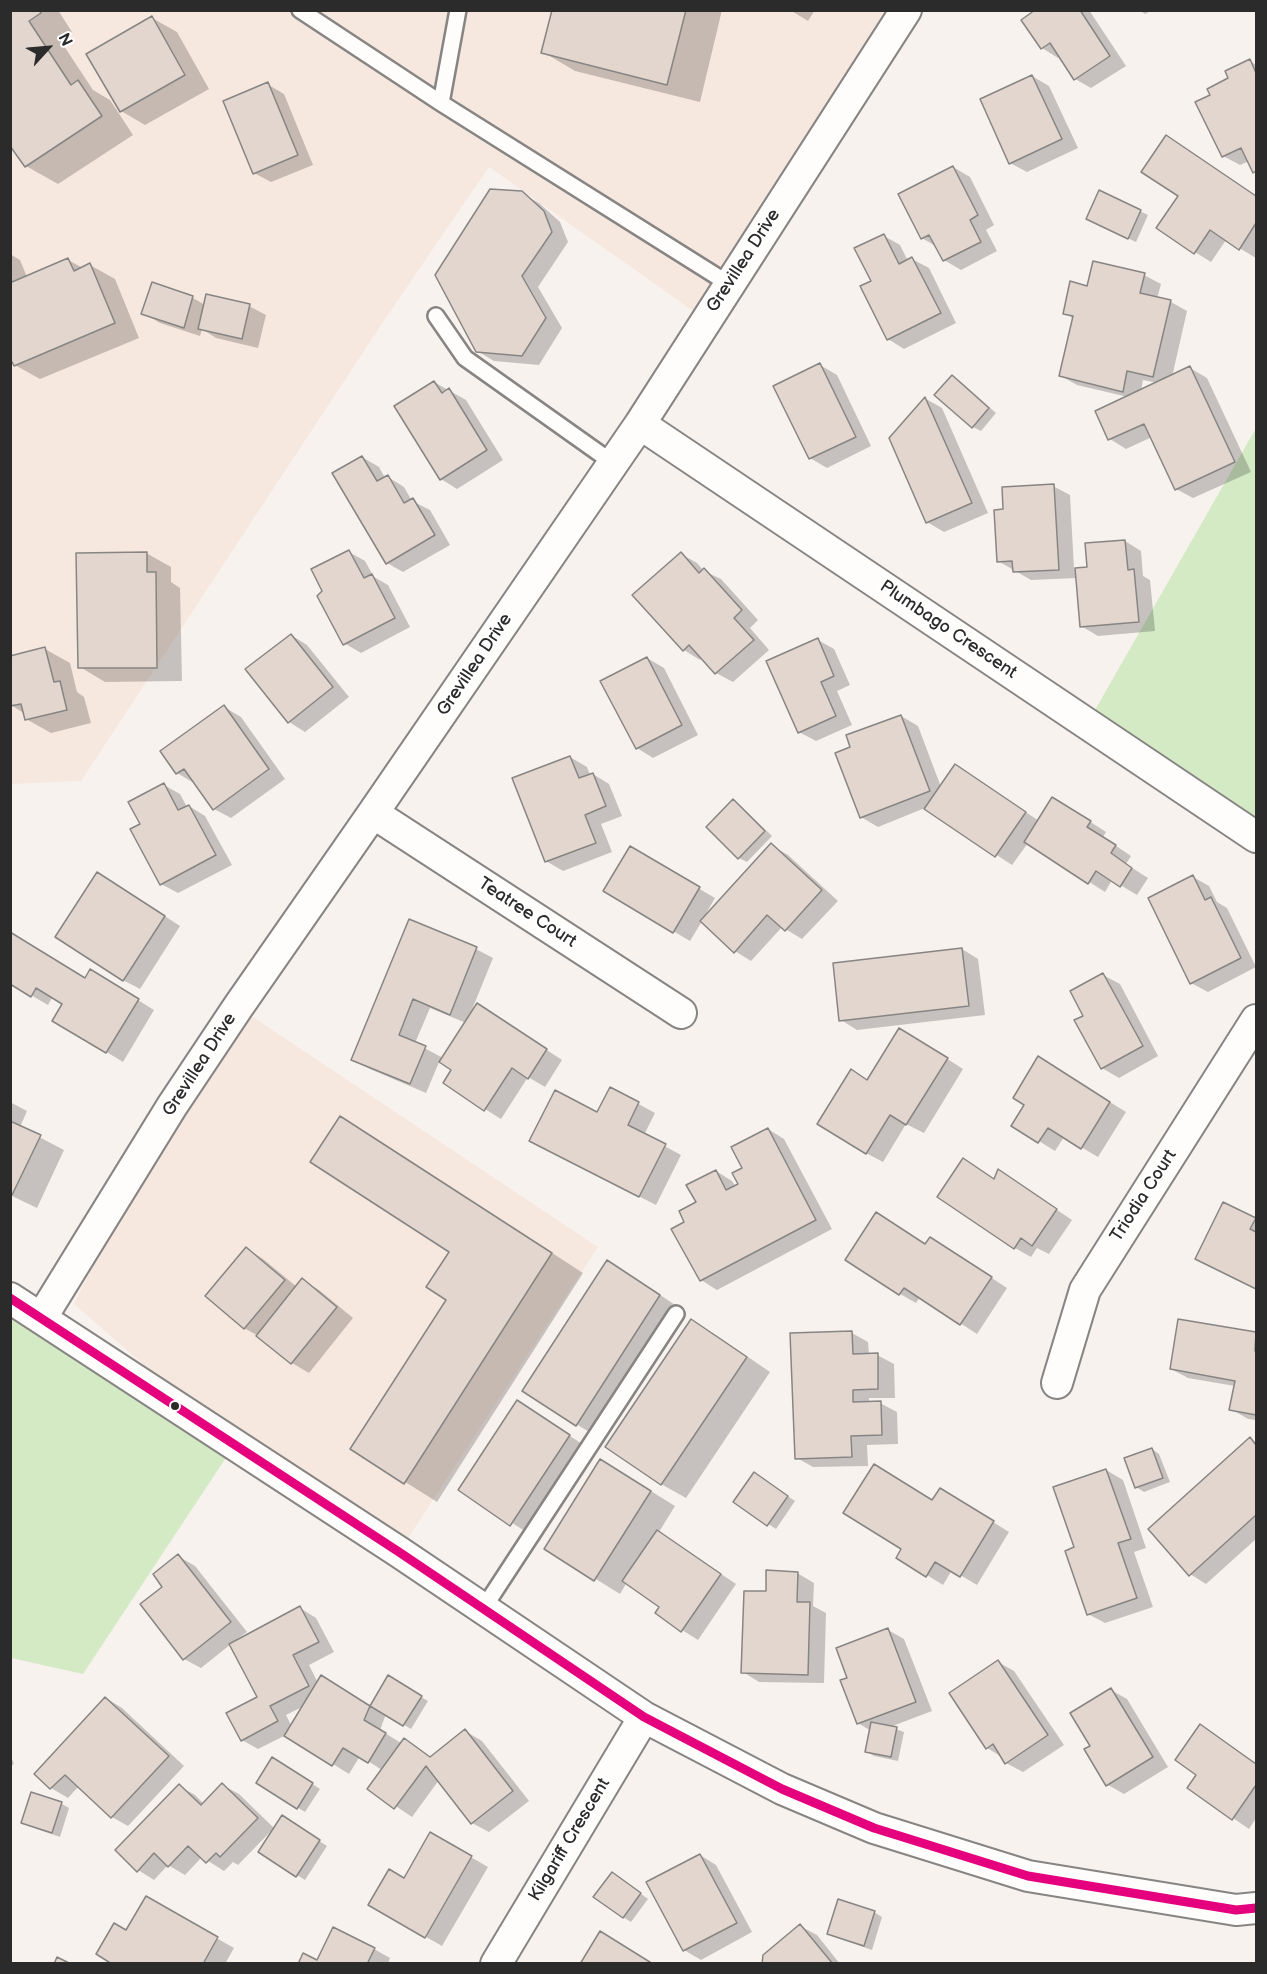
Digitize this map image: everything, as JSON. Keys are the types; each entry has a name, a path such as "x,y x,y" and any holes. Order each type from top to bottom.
{"street":[{"name":"Grevillea Drive","path":"42,1317 172,1106 640,424 906,10"},
{"name":"Plumbago Crescent","path":"640,424 1257,837"},
{"name":"Teatree Court","path":"373,813 681,1013"},
{"name":"Triodia Court","path":"1057,1383 1085,1290 1257,1020"},
{"path":"10,1298 644,1717 782,1789 874,1828 1028,1876 1236,1910 1257,1908"},
{"name":"Kilgariff Crescent","path":"496,1964 644,1717"}],"lane":[{"path":"300,10 441,103 729,284"},
{"path":"441,103 458,10"},
{"path":"436,316 465,358 613,463"},
{"path":"483,1609 676,1314"}],"shaded area":[{"path":"10,11 906,11 706,320 489,167 383,322 81,781 11,784"},
{"path":"238,1007 598,1247 399,1552 235,1444 74,1304 172,1106"}],"green space":[{"path":"1256,428 1256,837 1087,724"},
{"path":"10,1298 235,1444 83,1674 11,1658"}],"building":[{"path":"10,10 39,10 41,13 29,21 71,85 78,80 102,116 25,167 10,146"},
{"path":"552,10 686,10 667,85 541,53"},
{"path":"1035,10 1080,10 1110,56 1074,80 1050,43 1041,49 1021,20"},
{"path":"152,16 185,75 120,112 86,54"},
{"path":"1250,59 1256,73 1256,171 1253,173 1241,148 1222,157 1195,102 1210,95 1207,89 1228,78 1225,71"},
{"path":"1032,75 1062,139 1009,164 980,99"},
{"path":"268,82 298,155 253,174 223,101"},
{"path":"1166,135 1256,196 1256,223 1239,250 1210,230 1194,254 1156,228 1178,196 1141,172"},
{"path":"953,166 978,215 970,220 981,242 943,261 929,235 921,239 898,194"},
{"path":"490,189 522,191 544,211 552,232 522,276 546,318 522,356 476,352 435,275"},
{"path":"1099,190 1141,210 1128,239 1086,219"},
{"path":"884,234 899,264 912,257 941,313 887,340 860,286 871,281 854,248"},
{"path":"68,258 74,271 90,263 115,323 14,366 10,358 10,279 12,282"},
{"path":"1093,261 1145,273 1140,293 1171,300 1153,377 1127,371 1123,392 1059,376 1073,316 1063,314 1070,281 1087,286"},
{"path":"152,282 193,296 184,328 141,314"},
{"path":"206,294 250,304 242,339 198,329"},
{"path":"820,363 856,437 809,459 773,386"},
{"path":"1190,366 1235,462 1175,490 1144,424 1108,440 1095,411"},
{"path":"952,375 989,408 972,428 934,395"},
{"path":"434,381 442,393 449,388 487,450 440,480 394,406"},
{"path":"925,397 972,503 926,523 889,438"},
{"path":"362,456 377,481 388,475 404,503 413,498 435,535 386,564 332,473"},
{"path":"1054,484 1059,570 1013,572 1012,561 997,562 994,510 1003,509 1002,487"},
{"path":"1125,540 1128,570 1134,569 1139,622 1080,627 1075,568 1087,567 1085,543"},
{"path":"349,550 364,578 372,574 395,618 343,645 317,596 322,591 311,569"},
{"path":"147,552 147,572 156,572 157,668 78,668 76,553"},
{"path":"681,552 699,573 704,568 742,610 734,618 754,640 715,674 689,645 683,651 632,595"},
{"path":"291,634 333,687 288,723 245,669"},
{"path":"818,638 834,676 821,682 836,716 798,733 766,661"},
{"path":"45,647 54,682 60,681 67,710 25,720 21,704 10,706 10,656"},
{"path":"647,657 682,725 636,749 600,681"},
{"path":"224,705 269,769 213,810 184,769 176,774 160,751"},
{"path":"901,715 930,791 860,818 835,753 850,747 846,735"},
{"path":"570,756 579,778 593,773 606,806 585,815 596,843 545,862 512,778"},
{"path":"955,764 1026,812 995,857 924,809"},
{"path":"164,783 178,810 189,805 216,855 160,885 130,829 140,824 128,802"},
{"path":"1052,797 1091,821 1087,827 1116,845 1111,853 1132,868 1120,887 1096,871 1088,884 1024,842"},
{"path":"733,799 765,831 738,859 706,827"},
{"path":"771,843 822,890 785,931 767,915 734,953 700,921"},
{"path":"630,846 700,887 673,933 603,891"},
{"path":"97,872 165,916 123,981 55,937"},
{"path":"1193,875 1205,900 1211,897 1241,958 1190,984 1148,898"},
{"path":"409,919 477,947 450,1015 413,999 399,1035 426,1046 410,1084 351,1060"},
{"path":"10,932 85,978 90,969 139,999 106,1053 52,1021 62,1004 36,988 31,997 10,984"},
{"path":"962,948 969,1006 839,1021 833,963"},
{"path":"1103,973 1143,1046 1101,1069 1074,1020 1083,1016 1070,991"},
{"path":"477,1003 547,1049 528,1079 512,1068 484,1111 443,1083 451,1070 439,1062"},
{"path":"899,1028 948,1058 906,1125 890,1115 866,1154 817,1124 851,1069 867,1080"},
{"path":"1038,1056 1110,1102 1081,1149 1048,1128 1038,1143 1011,1126 1024,1105 1013,1098"},
{"path":"610,1087 639,1102 628,1125 666,1144 639,1197 529,1141 555,1090 597,1112"},
{"path":"340,1116 552,1253 404,1484 350,1449 446,1300 426,1287 449,1252 310,1162"},
{"path":"10,1121 41,1135 12,1195 10,1194"},
{"path":"768,1128 816,1220 700,1281 671,1229 684,1222 679,1211 696,1202 686,1185 716,1170 726,1190 738,1184 732,1173 742,1168 731,1147"},
{"path":"963,1158 994,1179 998,1169 1057,1209 1032,1246 1021,1238 1014,1249 937,1197"},
{"path":"1223,1202 1256,1218 1250,1229 1256,1232 1256,1289 1195,1259"},
{"path":"876,1212 925,1244 930,1237 992,1277 960,1325 904,1288 899,1295 845,1260"},
{"path":"246,1247 285,1280 244,1329 205,1296"},
{"path":"607,1260 660,1295 576,1426 522,1391"},
{"path":"302,1278 337,1307 291,1364 256,1336"},
{"path":"691,1319 747,1357 661,1485 605,1447"},
{"path":"1178,1319 1256,1332 1256,1415 1229,1410 1235,1381 1170,1369"},
{"path":"852,1331 853,1354 878,1353 878,1389 853,1390 853,1402 881,1401 882,1435 851,1436 852,1457 795,1459 790,1333"},
{"path":"517,1400 570,1435 510,1526 458,1490"},
{"path":"1250,1437 1256,1445 1256,1515 1189,1576 1148,1529"},
{"path":"1152,1448 1163,1478 1135,1488 1124,1458"},
{"path":"600,1459 651,1491 594,1581 544,1549"},
{"path":"874,1464 932,1500 940,1488 994,1521 960,1577 935,1562 926,1577 896,1558 901,1549 843,1513"},
{"path":"1106,1469 1131,1539 1118,1543 1137,1598 1087,1615 1065,1551 1074,1547 1053,1487"},
{"path":"754,1472 788,1496 767,1526 733,1502"},
{"path":"657,1530 721,1574 681,1632 655,1613 659,1607 622,1581"},
{"path":"178,1554 231,1622 183,1660 140,1604 162,1587 153,1574"},
{"path":"766,1570 798,1572 797,1602 810,1602 808,1675 741,1673 744,1591 766,1591"},
{"path":"300,1606 319,1642 293,1655 309,1686 270,1706 278,1721 241,1741 226,1713 257,1697 229,1644"},
{"path":"888,1628 916,1702 857,1724 840,1680 847,1678 836,1648"},
{"path":"998,1660 1048,1735 1005,1764 993,1744 986,1749 949,1693"},
{"path":"321,1675 370,1706 364,1720 386,1733 368,1763 343,1748 332,1766 284,1736"},
{"path":"388,1675 422,1696 403,1726 370,1706"},
{"path":"1111,1688 1153,1757 1106,1786 1084,1749 1090,1746 1070,1713"},
{"path":"105,1697 169,1756 111,1818 65,1775 50,1789 34,1774"},
{"path":"871,1722 897,1727 891,1757 865,1752"},
{"path":"1200,1724 1256,1764 1256,1785 1232,1820 1187,1788 1196,1775 1175,1760"},
{"path":"465,1729 513,1791 471,1824 426,1766 394,1809 367,1789 404,1738 430,1757"},
{"path":"272,1757 313,1783 297,1809 256,1783"},
{"path":"222,1783 258,1818 220,1857 216,1853 206,1863 188,1846 168,1867 154,1853 137,1872 115,1850 179,1784 201,1805"},
{"path":"31,1792 62,1802 52,1833 21,1823"},
{"path":"282,1815 320,1840 296,1877 258,1852"},
{"path":"430,1832 472,1856 425,1938 368,1905 389,1869 404,1878"},
{"path":"700,1854 737,1923 683,1951 646,1882"},
{"path":"612,1872 641,1893 623,1918 593,1897"},
{"path":"146,1896 218,1937 203,1964 112,1964 96,1954 114,1923 126,1930"},
{"path":"838,1899 875,1911 864,1946 827,1934"},
{"path":"800,1924 833,1964 762,1964 763,1955"},
{"path":"333,1927 375,1948 367,1964 298,1964 303,1953 317,1960"},
{"path":"600,1931 653,1964 580,1964"},
{"path":"57,1957 71,1964 54,1964"}],"transit line":[{"path":"10,1298 399,1552 644,1717 782,1789 874,1828 1028,1876 1236,1910 1256,1908"}]}
